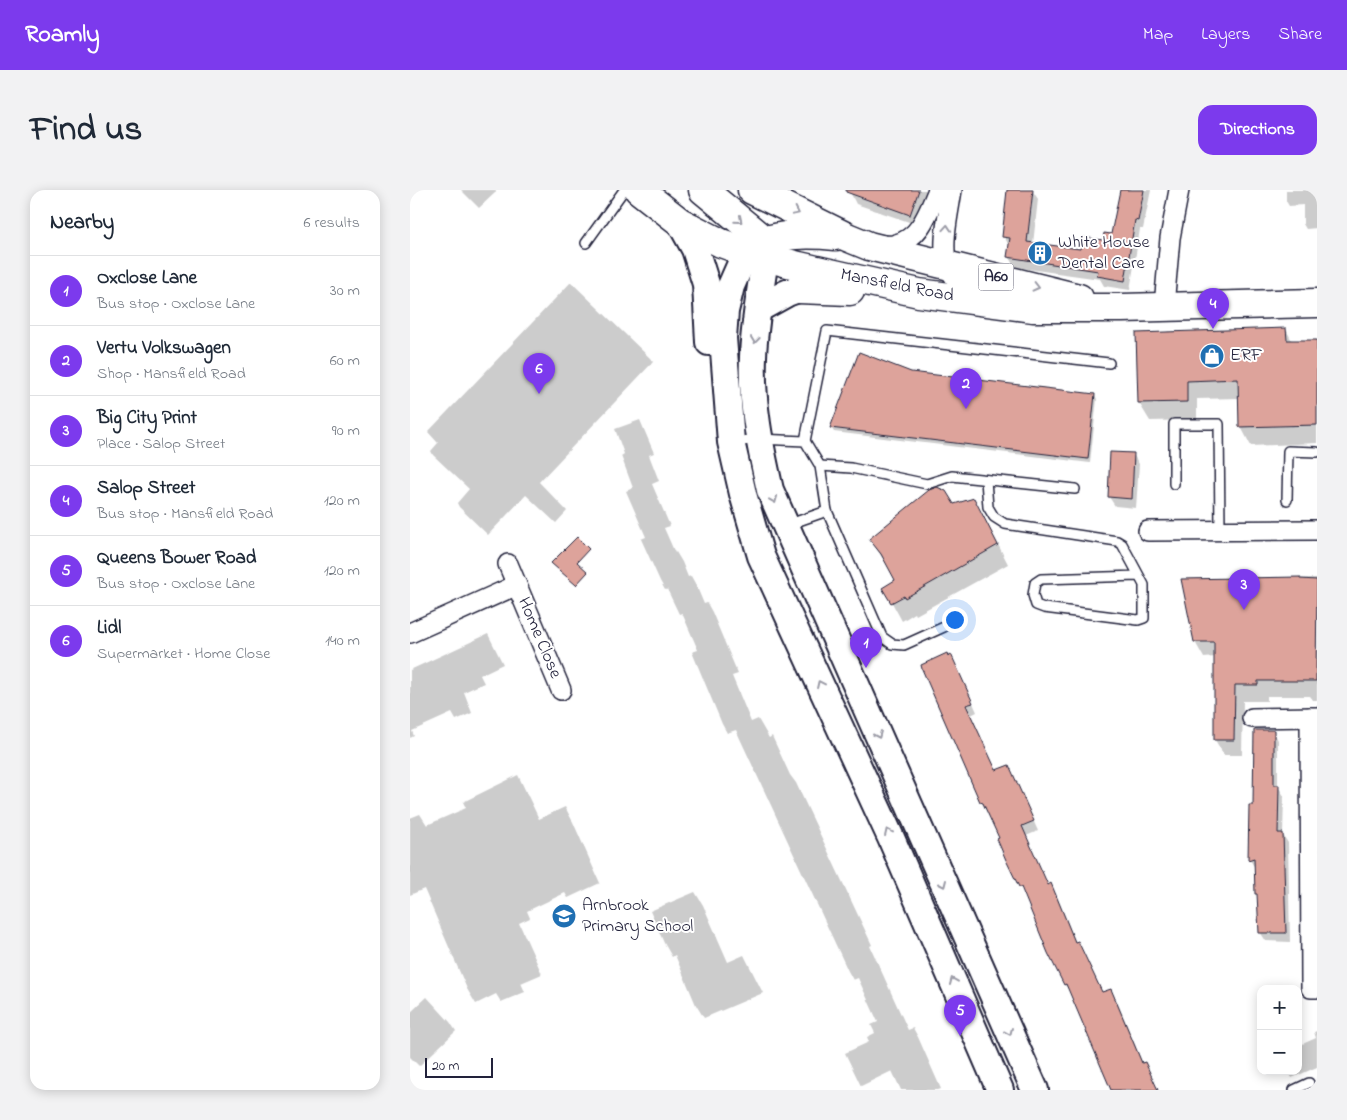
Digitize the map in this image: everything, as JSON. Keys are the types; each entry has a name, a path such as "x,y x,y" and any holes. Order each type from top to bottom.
{"highway":[{"name":"Mansfield Road","path":"639,190 680,222 721,243 758,250 919,293 1032,308 1122,308 1317,303"},
{"name":"Mansfield Road","path":"703,190 758,250"},
{"name":"Mansfield Road","path":"752,190 858,241"},
{"name":"Mansfield Road","path":"758,250 812,234 858,241 1122,308"},
{"name":"A60","path":"798,289 831,289 887,295 919,293"}],"main road":[{"path":"680,222 695,249 706,284 709,380 716,429 731,494 891,838 1000,1090"},
{"path":"758,250 731,286 725,311 723,338 731,442 743,494 761,556"},
{"path":"758,250 758,310 753,356 753,388 758,439 770,490 1035,1090"},
{"path":"758,310 787,293 798,289"}],"street":[{"path":"858,241 897,244 909,238 924,221 938,190"},
{"path":"952,190 947,225 946,253 948,265 963,286 995,294 1032,308"},
{"path":"1164,306 1170,238 1179,190"},
{"path":"1148,531 1317,530"},
{"name":"Home Close","path":"508,564 561,690"},
{"name":"Home Close","path":"410,633 517,585"},
{"path":"1252,718 1314,717 1314,826 1309,989"}],"lane":[{"path":"586,243 624,190"},
{"path":"944,627 904,645 892,644 882,638 827,511 820,466 805,441 827,331 1110,363"},
{"path":"1174,484 1174,424 1219,424 1220,531"},
{"path":"731,442 758,439 805,441"},
{"path":"1286,500 1288,451 1317,452"},
{"path":"820,466 851,468 927,484 952,476 1075,489"},
{"path":"986,480 988,507 994,517 1005,524 1117,541 1122,544 1144,585 1144,618 1138,620 1044,608 1036,605 1033,595 1034,583 1041,579 1138,576"},
{"path":"785,526 827,511"},
{"path":"1294,1090 1309,1083"}],"building":[{"path":"846,190 919,190 910,215 846,192"},
{"path":"1007,190 1033,190 1027,242 1080,249 1082,237 1103,240 1104,233 1111,234 1120,190 1144,190 1138,221 1135,220 1125,281 1097,276 1098,271 1007,257 1010,238 1002,237"},
{"name":"ERF","path":"1286,328 1287,340 1317,340 1317,425 1239,427 1238,379 1187,381 1187,402 1138,403 1136,333"},
{"path":"859,352 911,372 1095,394 1088,459 830,428"},
{"path":"1110,452 1134,453 1132,499 1108,497"},
{"path":"937,487 946,491 954,504 974,498 998,545 905,598 904,596 891,603 882,588 895,580 881,554 869,539 929,490"},
{"path":"577,537 589,549 577,562 588,572 576,585 551,563"},
{"path":"1300,577 1300,579 1317,580 1316,681 1258,681 1258,685 1235,685 1234,740 1214,740 1214,642 1194,642 1181,579"},
{"path":"947,653 948,656 951,654 973,703 966,705 996,770 1009,765 1034,821 1022,826 1048,885 1051,883 1075,942 1078,941 1102,992 1111,989 1142,1063 1145,1062 1158,1090 1111,1090 1066,984 1064,985 1048,953 1021,887 1019,887 1006,860 997,839 999,838 983,803 980,802 922,669 921,665"},
{"path":"1254,730 1274,730 1274,785 1279,785 1278,833 1283,833 1286,933 1259,933 1254,858 1248,860 1249,805 1253,805"}],"place":[{"name":"White House Dental Care","path":"1040,253"},
{"name":"Salop Street","path":"1213,329"},
{"name":"ERF","path":"1212,356"},
{"name":"Lidl","path":"539,394"},
{"name":"Vertu Volkswagen","path":"966,409"},
{"name":"Big City Print","path":"1244,610"},
{"name":"Oxclose Lane","path":"866,668"},
{"name":"Arnbrook Primary School","path":"564,916"},
{"name":"Queens Bower Road","path":"960,1036"}]}
